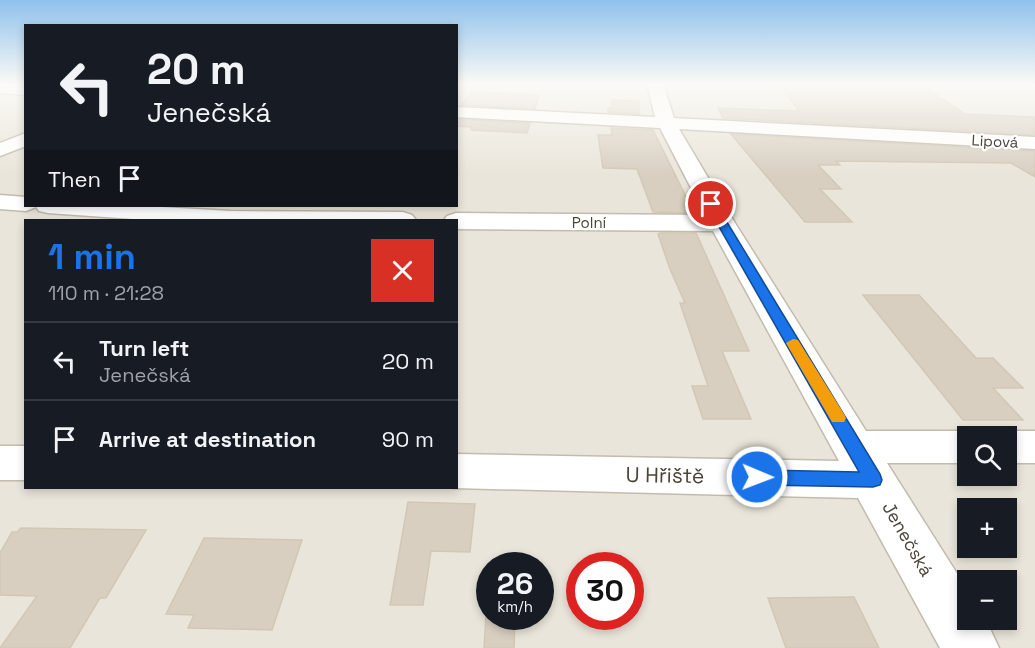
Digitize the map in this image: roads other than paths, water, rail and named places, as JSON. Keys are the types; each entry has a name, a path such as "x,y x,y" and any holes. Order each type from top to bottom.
{"street":[{"name":"Lipová","path":"499,114 1035,143"},
{"name":"Jenečská","path":"664,114 666,123 722,223 971,648"},
{"path":"0,150 24,140"},
{"path":"0,202 24,204"},
{"path":"62,207 230,219"},
{"name":"Polní","path":"458,221 722,223"},
{"path":"1017,447 1035,447"},
{"name":"U Hřiště","path":"458,471 864,463 957,449"},
{"path":"0,463 24,463"}]}
